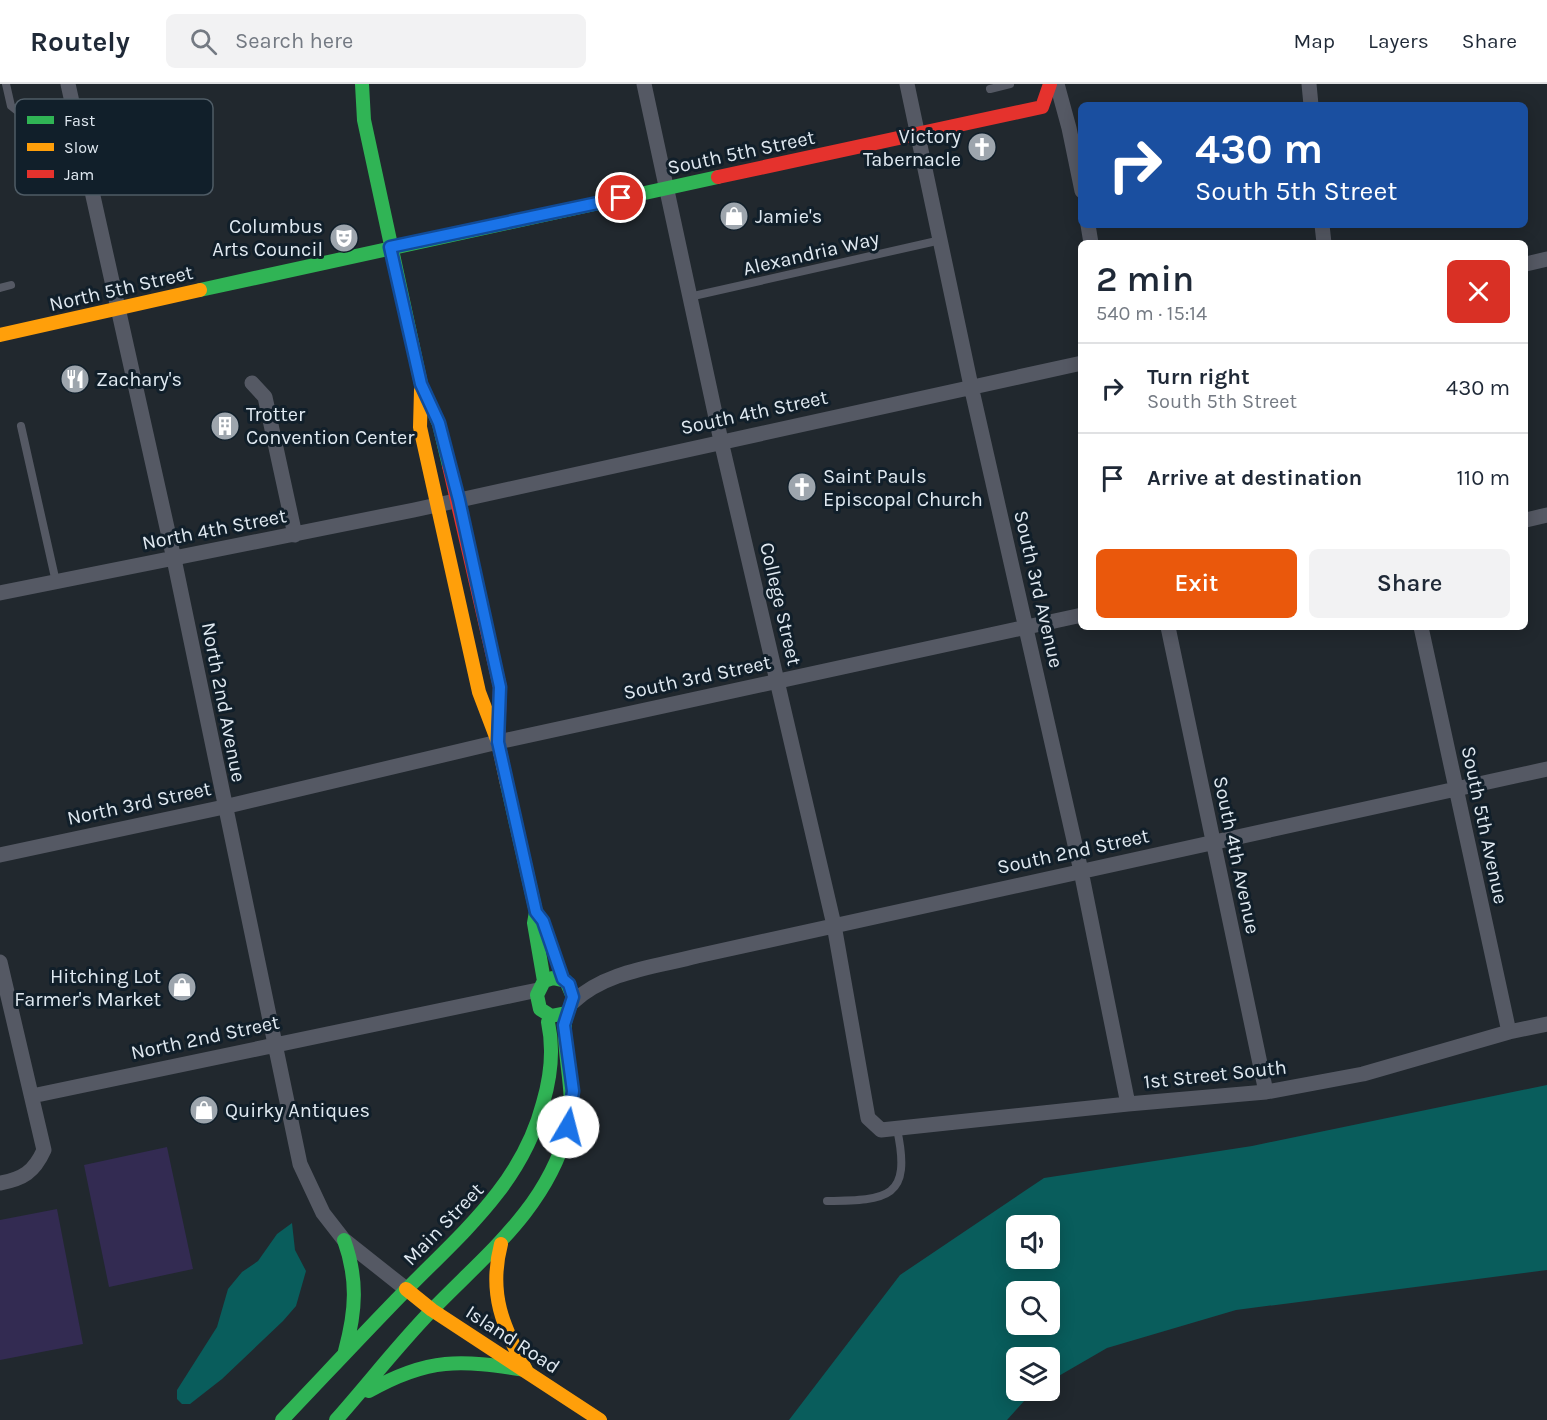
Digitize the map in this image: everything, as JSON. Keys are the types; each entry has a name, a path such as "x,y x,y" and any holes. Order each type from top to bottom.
{"main road":[{"name":"Main Street","path":"350,84 364,120"},
{"name":"Main Street","path":"362,84 364,120 421,384 439,423 459,500 500,687 498,742"},
{"name":"South 5th Street","path":"390,247 1042,106 1050,84"},
{"name":"North 5th Street","path":"0,335 390,247"},
{"name":"Main Street","path":"282,1420 494,1200 516,1173 529,1150 545,1100 551,1065 552,1040 542,1011 534,923 536,912 498,742 479,692 436,505 420,426 421,384"},
{"name":"Main Street","path":"336,1420 432,1310 501,1244 527,1215 542,1193 563,1146 573,1091 564,1025 570,1007 561,972 543,921 536,912"},
{"path":"541,986 561,972"},
{"path":"542,1011 556,1016 570,1007"},
{"path":"344,1240 354,1265 357,1302 344,1356"},
{"path":"501,1244 494,1271 498,1309 526,1370"},
{"name":"Island Road","path":"406,1289 432,1310 600,1420"},
{"path":"352,1402 400,1374 435,1361 479,1362 526,1370"}],"street":[{"name":"North 2nd Avenue","path":"68,84 71,99"},
{"name":"College Street","path":"644,84 721,441 834,925 868,1118 881,1130"},
{"name":"South 3rd Avenue","path":"907,84 971,386 1081,871 1128,1104"},
{"path":"1057,84 1070,128 1078,170"},
{"path":"1309,84 1311,102"},
{"name":"North 2nd Avenue","path":"93,195 174,559 300,1164 323,1213 344,1240 406,1289"},
{"path":"1528,264 1547,259"},
{"name":"South 4th Street","path":"436,505 1078,364"},
{"path":"252,384 266,397 295,535"},
{"name":"North 4th Street","path":"0,593 436,505"},
{"path":"1528,520 1547,515"},
{"name":"South 3rd Street","path":"498,742 1078,616"},
{"name":"South 4th Avenue","path":"1169,630 1266,1092"},
{"name":"South 5th Avenue","path":"1423,630 1509,1032"},
{"name":"North 3rd Street","path":"0,855 224,807 498,742"},
{"name":"South 2nd Street","path":"570,1007 589,988 609,978 834,925 1547,769"},
{"path":"0,962 44,1150 36,1166 22,1179 0,1183"},
{"name":"South 2nd Street","path":"561,972 609,978"},
{"name":"North 2nd Street","path":"32,1096 276,1043 500,999 541,986"},
{"name":"North 2nd Street","path":"500,999 526,1002 542,1011"},
{"name":"1st Street South","path":"881,1130 1266,1092 1363,1074 1509,1032 1547,1024"}],"lane":[{"path":"6,84 11,106 15,109"},
{"path":"990,89 1011,84"},
{"name":"Alexandria Way","path":"689,297 941,240"},
{"path":"0,288 11,285"},
{"path":"21,426 56,582"},
{"path":"827,1201 867,1200 888,1195 898,1183 903,1156 897,1128"}],"shaded area":[{"path":"1547,1085 1547,1270 1236,1310 1107,1348 1060,1375 1060,1347 1006,1347 1006,1401 1024,1401 1007,1420 789,1420 900,1275 1044,1178 1252,1146"},
{"path":"167,1147 193,1269 109,1287 84,1165"},
{"path":"57,1209 83,1344 0,1360 0,1220"},
{"path":"292,1223 295,1250 306,1271 296,1306 222,1379 190,1404 182,1404 177,1399 177,1390 217,1327 228,1289 242,1272 258,1261 277,1234"}],"traffic: fast":[{"path":"362,84 364,120 421,384 439,424 449,466"},
{"path":"200,290 718,177"},
{"path":"507,784 536,912 534,923 544,981"},
{"path":"336,1420 419,1323 512,1229 544,1184 557,1159 570,1117 565,1023 573,997 566,981 553,978 544,981 537,995 540,1009 551,1016 566,1013"},
{"path":"282,1420 468,1228 505,1183 533,1132 546,1093 551,1053 548,1022"},
{"path":"344,1240 352,1268 354,1295 345,1351"},
{"path":"369,1391 410,1372 445,1364 482,1364 526,1370"}],"traffic: slow":[{"path":"0,335 200,290"},
{"path":"421,390 420,427 479,692 498,742 507,784"},
{"path":"501,1244 497,1262 497,1294 505,1324 526,1370"},
{"path":"406,1289 432,1310 600,1420"}],"traffic: jam":[{"path":"718,177 1042,107 1050,84"},
{"path":"449,466 500,687 498,742"}],"place":[{"name":"Victory Tabernacle","path":"982,147"},
{"name":"Jamie's","path":"734,216"},
{"name":"Columbus Arts Council","path":"344,238"},
{"name":"Zachary's","path":"75,379"},
{"name":"Trotter Convention Center","path":"225,426"},
{"name":"Saint Pauls Episcopal Church","path":"802,487"},
{"name":"Hitching Lot Farmer's Market","path":"182,987"},
{"name":"Quirky Antiques","path":"204,1110"}],"route":[{"path":"568,1127 573,1091 564,1025 566,1013 573,1002 572,988 563,979 558,969 543,921 536,912 498,742 500,687 459,500 439,423 421,384 390,247 621,198"}]}
